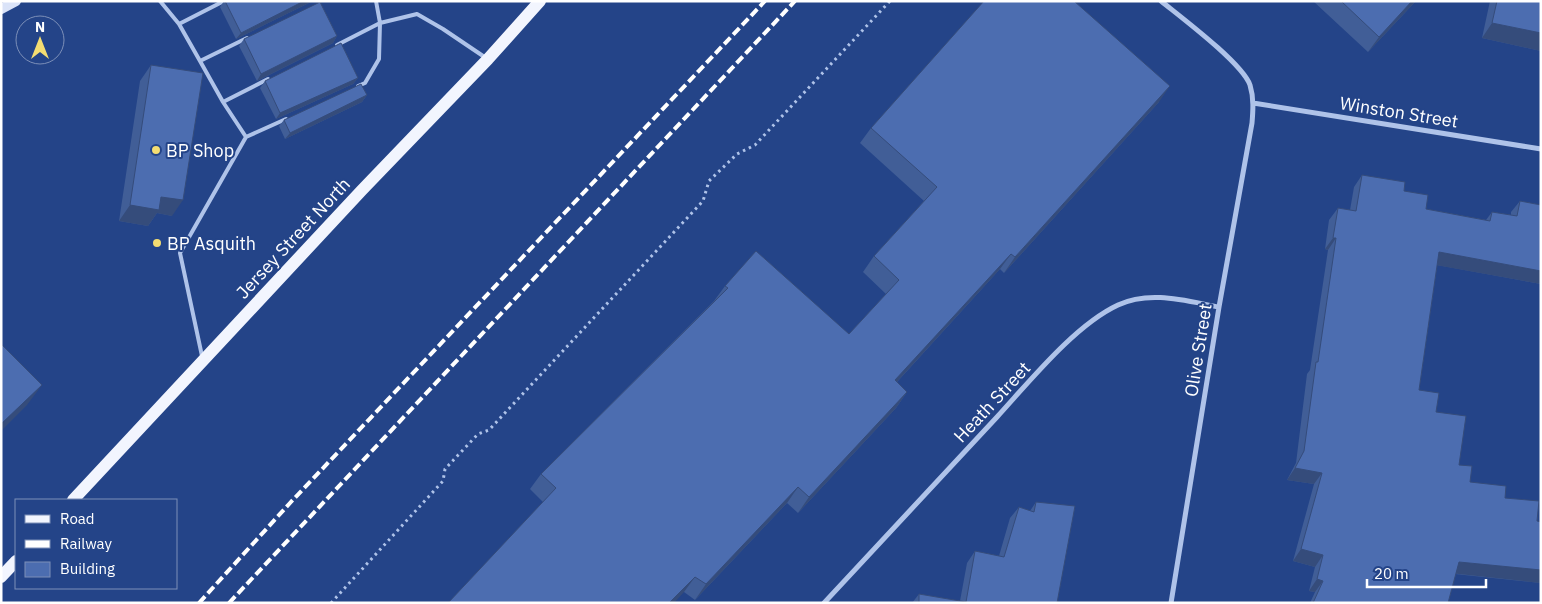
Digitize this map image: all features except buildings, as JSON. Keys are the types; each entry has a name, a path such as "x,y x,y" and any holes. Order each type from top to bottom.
{"main road":[{"path":"1,10 16,1"},
{"name":"Jersey Street North","path":"74,499 362,190 488,60 540,1"},
{"path":"1,578 15,563"}],"street":[{"name":"Olive Street","path":"1162,1 1238,67 1250,84 1253,103 1252,123 1219,307 1171,603"},
{"name":"Winston Street","path":"1253,103 1541,148"},
{"name":"Heath Street","path":"824,603 1052,358 1095,318 1119,304 1144,298 1170,298 1219,307"}],"lane":[{"path":"160,1 178,24 223,102 246,137"},
{"path":"178,24 224,1"},
{"path":"357,86 365,82 379,59 380,23 376,1"},
{"path":"336,45 380,23 417,14 488,60"},
{"path":"200,62 252,36"},
{"path":"223,102 275,76"},
{"path":"203,361 180,253 246,137 288,118"}],"path":[{"path":"331,603 442,481 445,469 478,434 489,430 703,201 709,182 737,154 755,145 890,1"}],"railway":[{"path":"199,603 290,503 765,1"},
{"path":"229,603 795,1"}],"place":[{"name":"BP Shop","path":"156,150"},
{"name":"BP Asquith","path":"157,243"}]}
